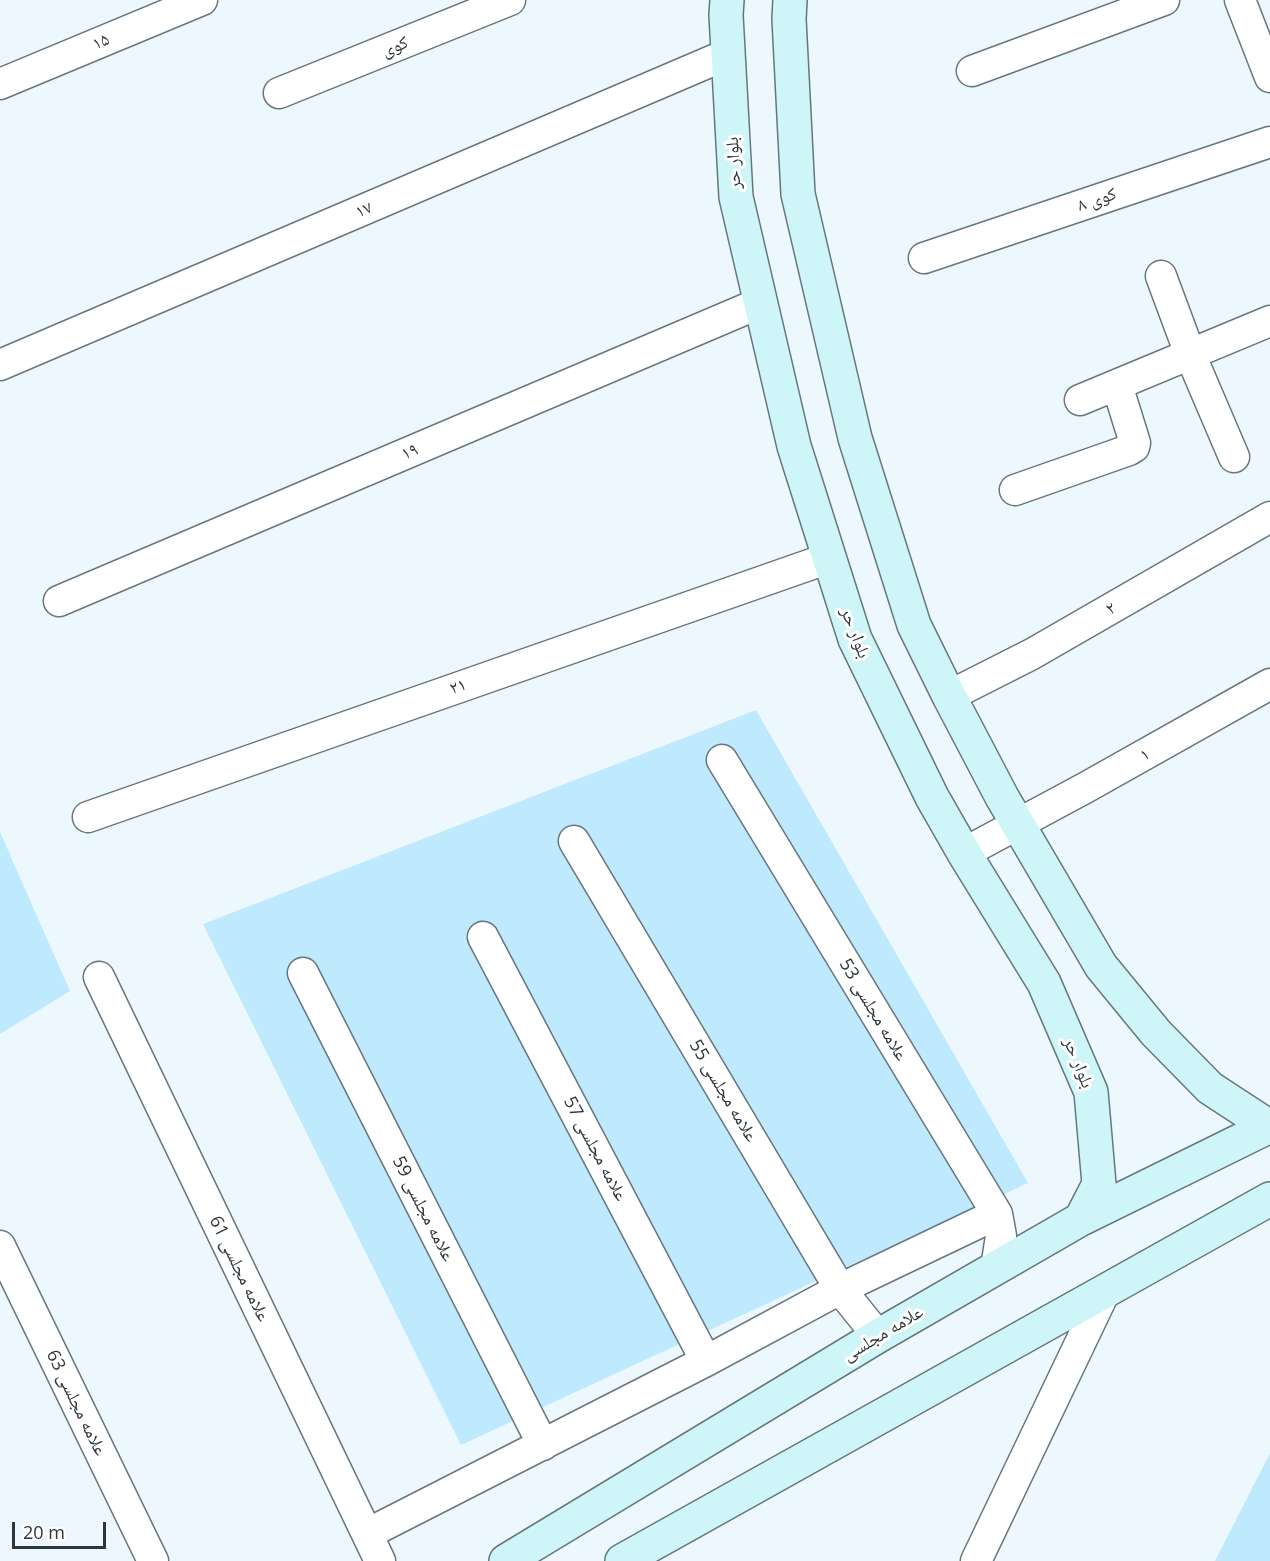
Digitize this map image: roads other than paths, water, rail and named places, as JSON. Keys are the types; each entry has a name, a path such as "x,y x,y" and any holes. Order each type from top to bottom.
{"main road":[{"name":"بلوار حر","path":"727,0 736,197 794,446 855,639 932,797 1044,983 1091,1092 1100,1184 1081,1219"},
{"path":"790,0 798,194 855,438 914,625 948,696 1002,797 1101,966 1156,1033 1210,1088 1269,1126"},
{"name":"علامه مجلسی","path":"506,1561 878,1336 1081,1219 1269,1126"},
{"path":"622,1561 1270,1199"}],"street":[{"name":"۱۵","path":"0,84 202,0"},
{"name":"کوی","path":"279,93 510,0"},
{"path":"972,71 1164,0"},
{"path":"1240,0 1267,61"},
{"name":"۱۷","path":"0,365 728,54"},
{"name":"کوی ۸","path":"924,258 1270,142"},
{"path":"1161,276 1190,354 1234,457"},
{"name":"۱۹","path":"59,601 760,303"},
{"path":"1080,400 1270,321"},
{"path":"1015,490 1134,447 1135,443 1117,385"},
{"name":"۲","path":"948,696 1032,654 1270,517"},
{"name":"۲۱","path":"88,817 829,558"},
{"name":"۱","path":"964,853 1085,789 1270,684"},
{"name":"علامه مجلسی 53","path":"722,760 997,1214 1001,1236 996,1268"},
{"name":"علامه مجلسی 55","path":"574,841 840,1289 878,1336"},
{"name":"علامه مجلسی 57","path":"483,937 706,1361"},
{"name":"علامه مجلسی 59","path":"303,973 543,1445"},
{"name":"علامه مجلسی 61","path":"99,977 380,1561"},
{"path":"367,1534 706,1361 840,1289 997,1214"},
{"name":"علامه مجلسی 63","path":"0,1246 153,1561"},
{"path":"976,1561 1105,1291"}]}
